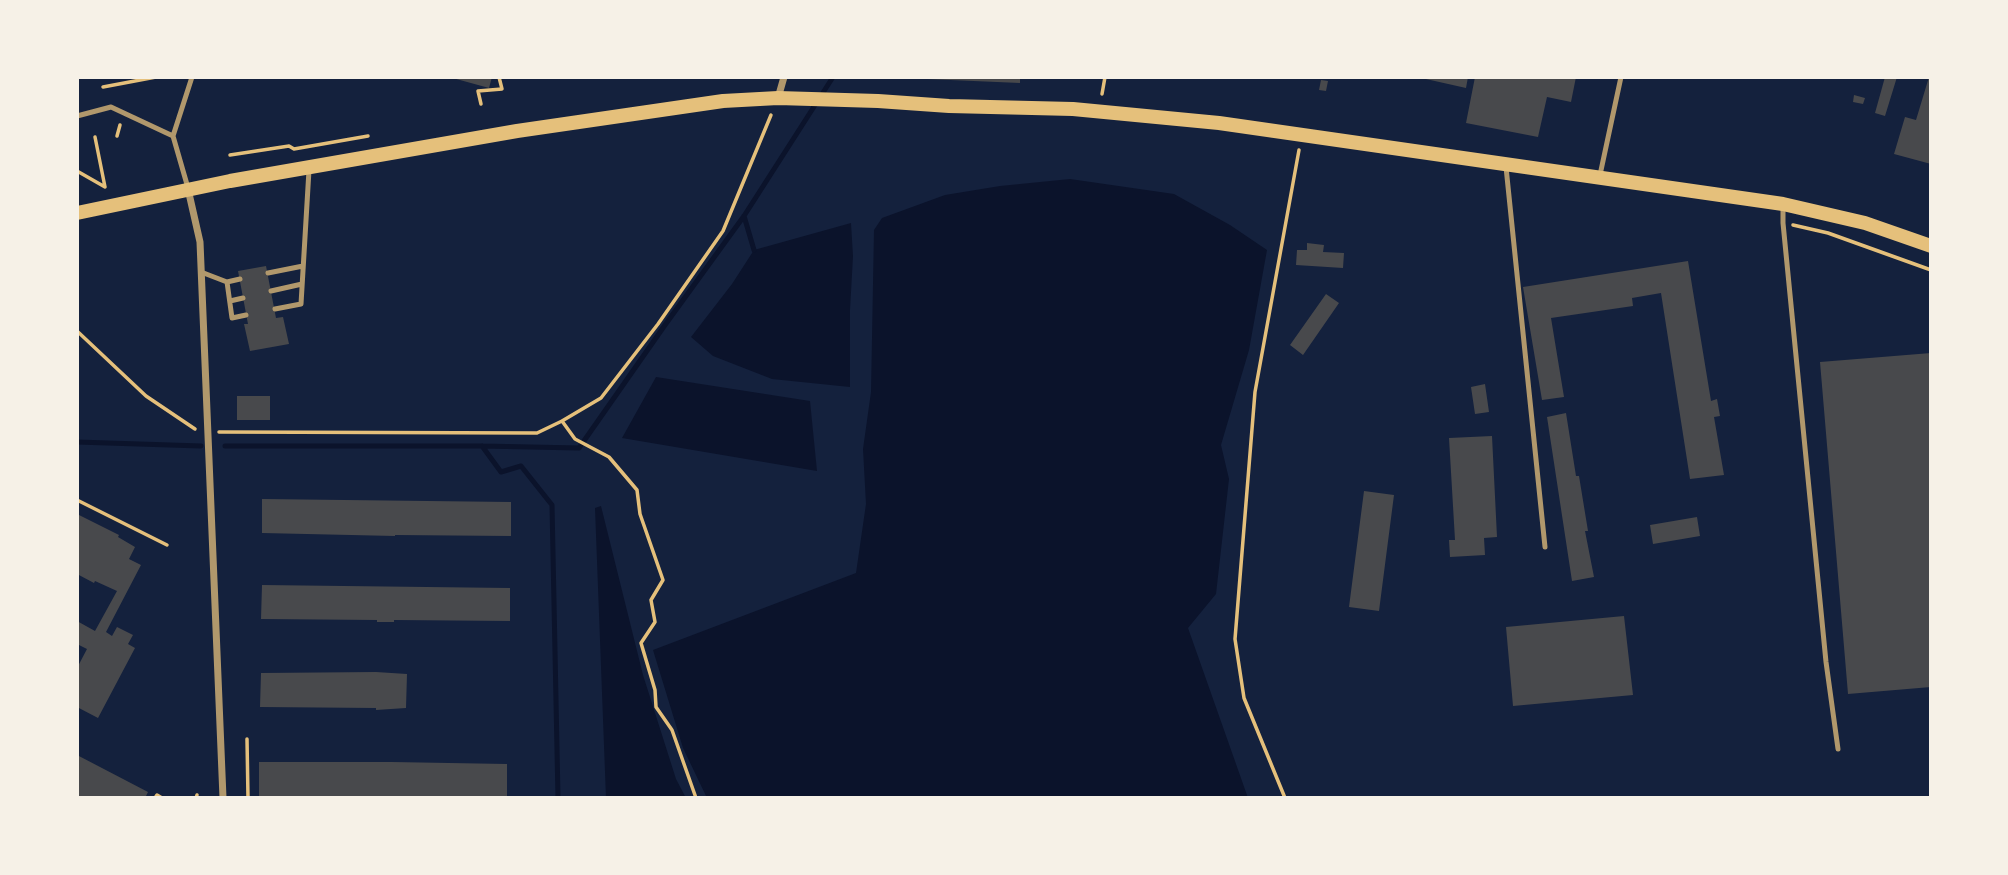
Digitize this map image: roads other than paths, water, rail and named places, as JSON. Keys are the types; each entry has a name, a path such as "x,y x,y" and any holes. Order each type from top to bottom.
{"main road":[{"path":"77,213 188,189 477,137 660,109 723,101 778,98 1105,111 1219,123 1783,204 1865,223 1931,246"}],"street":[{"path":"778,98 784,77"},
{"path":"188,189 200,242 223,798"}],"lane":[{"path":"188,189 173,136 192,77"},
{"path":"1600,178 1621,77"},
{"path":"77,116 111,107 173,136"},
{"path":"1506,165 1545,547"},
{"path":"275,309 301,304 309,167"},
{"path":"1783,204 1826,662 1838,749"},
{"path":"268,273 303,266"},
{"path":"201,272 227,282 240,279"},
{"path":"227,282 232,318 246,315"},
{"path":"271,291 302,284"},
{"path":"230,300 243,298"}],"water":[{"path":"1070,179 1174,194 1230,225 1267,250 1249,350 1221,445 1229,479 1216,594 1188,628 1248,798 707,798 683,748 653,650 856,573 866,504 863,449 871,392 874,230 882,218 945,195"},
{"path":"851,223 853,256 850,387 772,379 713,356 691,337 732,284 754,250"},
{"path":"656,377 810,401 817,471 622,438"},
{"path":"601,506 643,675 676,779 686,798 606,798 595,508"}],"waterway":[{"path":"225,446 579,448 744,216 833,77"},
{"path":"744,216 754,250"},
{"path":"77,442 201,446"},
{"path":"482,446 501,472 521,466 552,505 558,798"}]}
